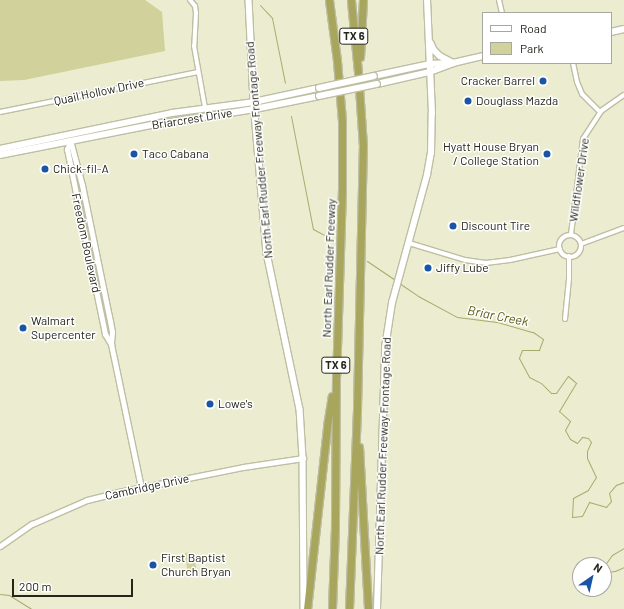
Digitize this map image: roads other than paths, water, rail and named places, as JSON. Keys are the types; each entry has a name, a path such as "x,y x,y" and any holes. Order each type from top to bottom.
{"highway":[{"name":"North Earl Rudder Freeway","path":"329,0 337,61 342,121 342,190 336,376 335,527 332,609"},
{"name":"TX 6","path":"349,609 357,407 363,146 358,72 350,0"},
{"path":"358,72 363,0"},
{"path":"306,609 328,420 336,376"},
{"path":"357,407 368,609"}],"main road":[{"name":"North Earl Rudder Freeway Frontage Road","path":"249,0 254,102 267,254 300,409 304,458 306,609"},
{"name":"North Earl Rudder Freeway Frontage Road","path":"377,609 385,348 396,286 427,176 431,153 430,64 427,0"},
{"path":"612,32 624,29"},
{"path":"429,38 434,50 453,63"},
{"name":"Briarcrest Drive","path":"0,155 152,125 255,109 319,96 430,72 453,63 482,56"},
{"name":"Briarcrest Drive","path":"0,148 205,108 254,102 430,64 453,63"}],"street":[{"path":"190,0 194,6 196,14 194,46 205,108"},
{"path":"499,0 502,12"},
{"path":"573,64 577,82 582,94 600,112"},
{"name":"Quail Hollow Drive","path":"0,112 198,72"},
{"name":"Wildflower Drive","path":"571,234 583,139 600,112 624,95"},
{"name":"Freedom Boulevard","path":"68,134 78,165 88,212 112,332 110,344"},
{"name":"Freedom Boulevard","path":"70,142 67,149 87,248 105,334 110,344 141,487"},
{"path":"80,213 88,212"},
{"path":"581,244 624,228"},
{"path":"571,234 577,236 581,244 578,253 574,256 565,255 560,249 563,238 571,234"},
{"path":"409,243 465,260 486,263 510,260 560,249"},
{"path":"87,248 95,247"},
{"path":"565,319 570,256"},
{"path":"96,289 103,287"},
{"name":"Cambridge Drive","path":"0,546 32,524 61,510 87,500 141,487 243,467 304,458"}],"waterway":[{"name":"Briar Creek","path":"260,5 272,18 285,83"},
{"name":"Briar Creek","path":"291,116 313,229 332,239"},
{"name":"Briar Creek","path":"367,261 395,280"},
{"name":"Briar Creek","path":"399,283 418,296 457,317 497,322 533,332 543,339 539,350 522,350 519,358 529,377 541,383 551,393 556,393 568,376 576,383 559,411 570,421 565,430 570,439 577,443 582,437 588,438 591,442 587,451 587,458 596,477 588,490 573,498 572,517 582,516 589,502 606,507 611,501 609,493 616,485 624,482"},
{"name":"Briar Creek","path":"624,548 612,555 604,566 607,572 615,571 624,567"},
{"path":"0,594 9,595 31,609"}],"place":[{"name":"Cracker Barrel","path":"543,81"},
{"name":"Douglass Mazda","path":"468,101"},
{"name":"Taco Cabana","path":"134,154"},
{"name":"Hyatt House Bryan / College Station","path":"547,154"},
{"name":"Chick-fil-A","path":"45,169"},
{"name":"Discount Tire","path":"453,226"},
{"name":"Jiffy Lube","path":"428,268"},
{"name":"Walmart Supercenter","path":"23,328"},
{"name":"Lowe's","path":"210,404"},
{"name":"First Baptist Church Bryan","path":"153,565"}]}
